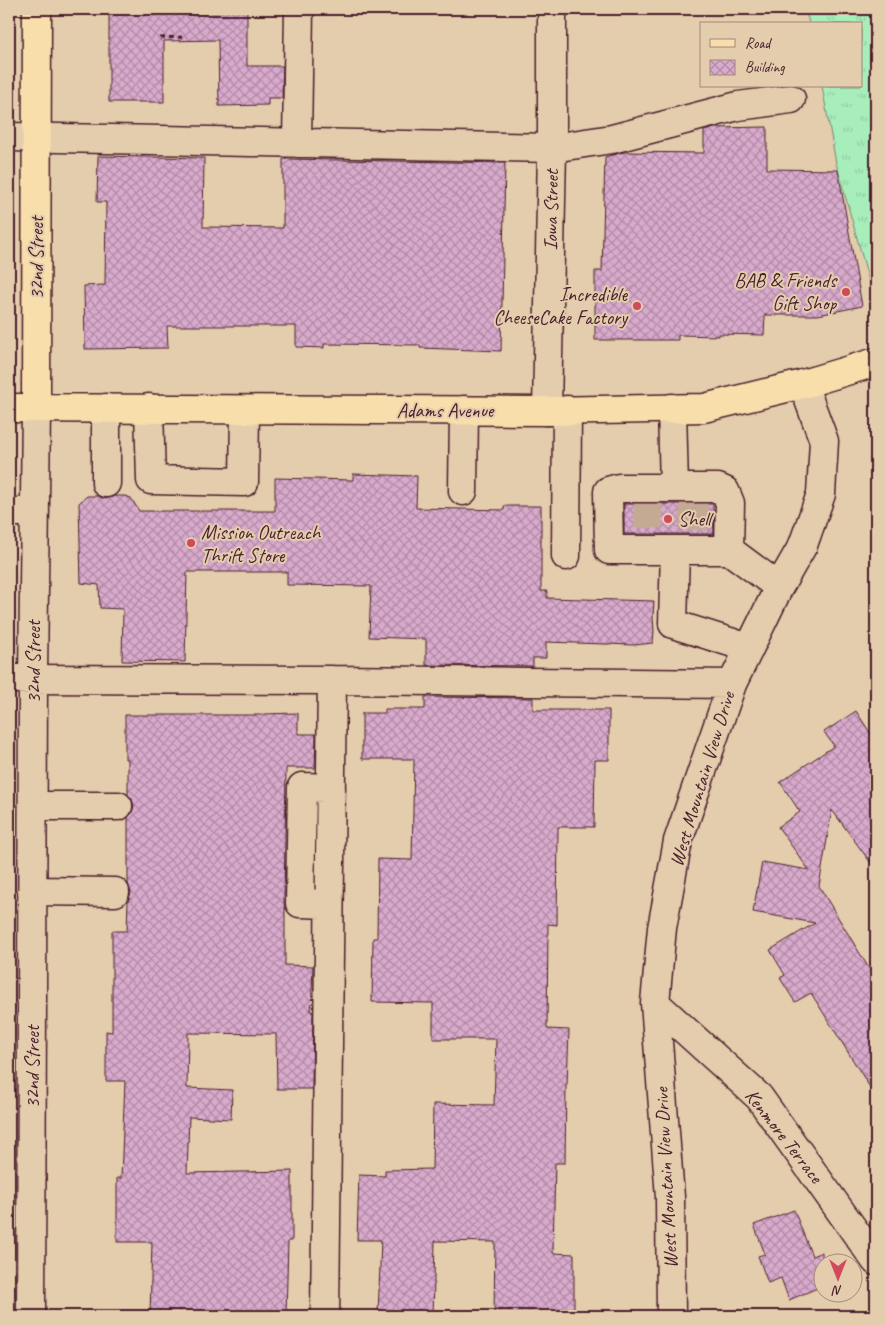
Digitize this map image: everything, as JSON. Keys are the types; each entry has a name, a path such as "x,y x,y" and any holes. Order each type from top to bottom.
{"main road":[{"name":"32nd Street","path":"36,408 37,9"},
{"name":"Adams Avenue","path":"9,408 245,410 704,408 803,384 876,362"}],"street":[{"path":"297,143 299,9"},
{"name":"Iowa Street","path":"552,9 552,148 557,410 566,556"},
{"path":"9,137 552,148 612,139 738,106 791,99"},
{"name":"West Mountain View Drive","path":"671,1316 670,1197 655,1004 662,928 678,841 732,684 779,587 802,545 821,494 824,441 803,384"},
{"name":"32nd Street","path":"31,1316 33,806 21,679 22,512 36,408"},
{"path":"106,408 106,483"},
{"path":"149,408 151,480 244,482 245,410"},
{"path":"672,408 672,492"},
{"path":"463,491 464,410"},
{"path":"729,550 730,503 725,491 718,488 672,492 619,488 608,491 609,550 648,539 729,550 779,587"},
{"path":"687,543 673,624 749,648"},
{"path":"21,679 732,684"},
{"path":"325,1316 332,680"},
{"path":"33,806 118,806"},
{"path":"32,891 115,892"},
{"name":"Kenmore Terrace","path":"655,1004 759,1097 876,1261"}],"path":[{"path":"160,38 182,37"}],"green space":[{"path":"806,9 876,9 876,306 836,163 822,88 862,88 862,22 809,22"}],"building":[{"path":"109,9 247,9 247,66 283,66 282,98 268,98 268,105 219,106 218,40 164,41 164,102 109,102"},
{"path":"767,127 767,169 838,170 862,306 818,315 765,315 764,335 678,335 678,340 595,340 595,271 602,271 605,157 624,152 704,153 704,131 715,128"},
{"path":"98,156 204,158 203,227 283,228 283,159 505,163 501,351 420,348 420,345 324,344 324,348 296,347 296,326 167,326 168,348 85,349 84,286 105,285 106,202 97,202"},
{"path":"353,474 417,476 416,508 504,510 504,506 541,506 541,591 547,591 547,598 654,601 653,643 634,645 546,642 546,658 533,658 533,666 426,665 426,639 369,637 371,586 287,585 287,572 187,572 185,662 122,661 123,609 100,608 99,585 81,583 79,503 87,496 98,496 106,499 114,496 125,496 131,498 139,511 275,511 275,478 353,480"},
{"name":"Shell","path":"624,504 713,504 714,534 624,534"},
{"path":"425,697 533,698 533,710 609,710 609,760 595,760 594,827 558,827 557,925 548,924 547,1029 569,1030 565,1163 555,1163 553,1253 574,1254 574,1316 494,1316 495,1242 435,1241 433,1316 378,1316 381,1240 357,1240 359,1175 385,1176 385,1170 432,1169 433,1104 494,1105 496,1039 433,1039 433,1003 372,1002 373,938 377,938 378,859 412,860 414,759 362,759 362,713 385,713 385,709 425,709"},
{"path":"856,711 876,742 876,870 832,810 819,886 876,980 876,1097 811,993 795,1002 780,978 785,975 770,950 815,923 753,912 762,862 809,870 778,827 800,812 780,782 834,746 824,732"},
{"path":"298,713 298,734 316,734 315,768 286,768 285,965 313,966 311,1012 313,1012 312,1089 277,1089 276,1034 188,1033 187,1088 232,1090 231,1119 189,1117 187,1173 292,1171 292,1241 288,1241 286,1316 150,1316 152,1242 117,1242 117,1178 121,1178 125,1081 106,1081 106,1031 112,1032 112,931 127,931 128,901 131,893 128,883 128,817 132,813 134,806 132,799 128,795 128,759 125,759 125,715 265,715"},
{"path":"794,1210 812,1256 812,1290 789,1300 781,1278 768,1283 758,1256 765,1254 754,1225"}],"tunnel":[{"path":"648,496 648,528"},
{"path":"693,530 694,497"}],"place":[{"name":"BAB & Friends Gift Shop","path":"846,292"},
{"name":"Incredible CheeseCake Factory","path":"637,306"},
{"name":"Shell","path":"668,519"},
{"name":"Mission Outreach Thrift Store","path":"191,543"}]}
